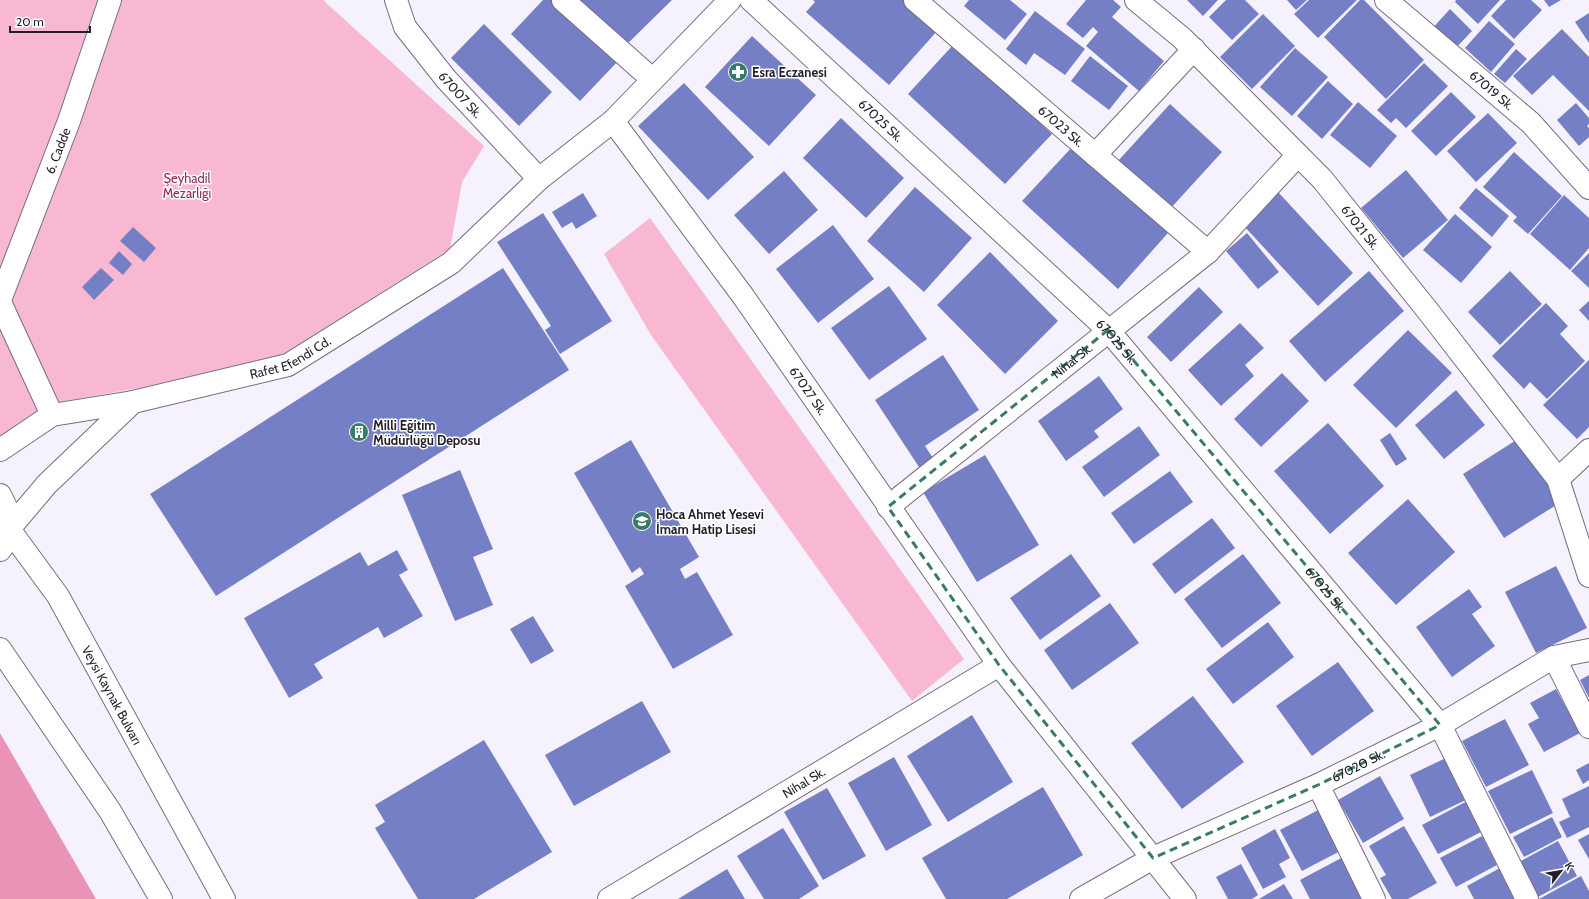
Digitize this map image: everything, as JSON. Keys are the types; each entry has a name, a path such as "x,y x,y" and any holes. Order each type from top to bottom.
{"street":[{"name":"6. Cadde","path":"52,415 0,301 69,121 110,0"},
{"name":"67007 Sk.","path":"396,0 404,27 446,79 539,179"},
{"path":"563,0 652,79"},
{"name":"Rafet Efendi Cd.","path":"0,450 52,415 133,402 288,365 451,263 539,179 613,121 730,0"},
{"name":"67025 Sk.","path":"751,0 1108,330 1440,725 1527,899"},
{"name":"67023 Sk.","path":"915,0 1208,252"},
{"name":"67021 Sk.","path":"1136,0 1194,49 1322,179 1428,310 1558,479 1589,576"},
{"name":"67019 Sk.","path":"1386,0 1531,123 1589,188"},
{"path":"1095,155 1194,49"},
{"name":"67027 Sk.","path":"613,121 743,296 998,665 1185,899"},
{"name":"Nihal Sk.","path":"888,507 1108,330 1208,252 1298,155"},
{"path":"9,529 47,484 133,402"},
{"path":"1558,479 1589,450"},
{"path":"0,495 9,513 9,529 5,543 0,550"},
{"name":"Veysi Kaynak Bulvarı","path":"9,529 58,596 224,899"},
{"path":"0,648 110,811 161,899"},
{"name":"67020 Sk.","path":"1081,899 1153,858 1318,785 1440,725 1554,657 1589,650"},
{"path":"1554,657 1589,726"},
{"name":"Nihal Sk.","path":"609,899 998,665"},
{"path":"1318,785 1374,899"}],"highlighted area":[{"path":"1108,330 1440,725 1318,785 1153,858 999,665 888,507"}],"green space":[{"name":"Şeyhadil Mezarlığı","path":"0,0 323,0 484,146 462,182 450,249 281,355 139,388 47,404 0,436"},
{"path":"650,218 964,659 912,701 651,335 604,254"}],"shaded area":[{"path":"0,733 96,899 0,899"}],"building":[{"path":"543,0 559,0 620,59 580,101 511,34"},
{"path":"574,0 672,0 622,49"},
{"path":"813,0 904,0 938,30 889,85 806,12 815,2"},
{"path":"969,0 1010,0 1027,14 1005,40 964,6"},
{"path":"1086,0 1113,0 1121,7 1112,17 1164,61 1139,91 1086,46 1098,32 1093,27 1083,38 1066,24"},
{"path":"1187,0 1218,0 1203,16"},
{"path":"1226,0 1245,0 1259,14 1232,40 1209,17"},
{"path":"1287,0 1307,0 1296,10"},
{"path":"1309,0 1357,0 1318,38 1294,14"},
{"path":"1360,0 1364,0 1424,60 1386,99 1324,37"},
{"path":"1456,0 1500,0 1478,24 1455,2"},
{"path":"1506,0 1531,0 1542,10 1514,39 1491,16"},
{"path":"1544,0 1561,0 1549,7"},
{"path":"1450,9 1472,31 1452,52 1430,31"},
{"path":"1035,11 1085,49 1065,75 1034,53 1026,65 1006,49"},
{"path":"1589,13 1589,43 1575,22"},
{"path":"1263,14 1295,46 1252,89 1220,57"},
{"path":"1489,21 1515,44 1491,72 1465,48"},
{"path":"484,24 552,92 519,126 451,58"},
{"path":"1562,29 1589,57 1589,111 1553,75 1532,95 1513,76"},
{"path":"752,36 816,95 769,146 705,87"},
{"path":"954,44 1052,134 1005,184 908,94"},
{"path":"1295,48 1328,77 1292,116 1260,87"},
{"path":"1516,49 1527,59 1505,83 1494,74"},
{"path":"1090,56 1128,86 1109,110 1071,81"},
{"path":"1424,63 1448,86 1406,128 1396,118 1391,123 1377,110"},
{"path":"1328,81 1353,104 1322,139 1297,116"},
{"path":"684,83 754,157 708,200 638,126"},
{"path":"1451,92 1476,117 1436,156 1411,131"},
{"path":"1358,102 1397,136 1370,168 1330,135"},
{"path":"1576,103 1589,118 1589,124 1587,126 1589,128 1589,137 1579,146 1557,120"},
{"path":"1170,104 1222,152 1170,209 1118,161"},
{"path":"1488,113 1517,143 1476,182 1447,151"},
{"path":"841,118 904,178 866,218 803,158"},
{"path":"1073,146 1168,233 1118,289 1022,201"},
{"path":"1514,152 1562,196 1528,234 1513,221 1517,217 1483,187"},
{"path":"1406,170 1448,220 1403,258 1361,208"},
{"path":"784,171 818,210 769,254 734,215"},
{"path":"915,187 972,238 924,292 867,241"},
{"path":"1476,188 1509,216 1492,237 1459,208"},
{"path":"1278,192 1353,273 1318,306 1243,225"},
{"path":"583,193 597,216 576,229 572,222 562,228 552,212"},
{"path":"1564,195 1589,218 1589,248 1570,270 1530,234"},
{"path":"543,213 612,321 560,354 545,330 551,326 497,242"},
{"path":"1455,214 1492,247 1461,283 1423,250"},
{"path":"833,225 874,279 818,323 776,269"},
{"path":"133,227 156,248 144,262 120,241"},
{"path":"1247,233 1279,272 1258,289 1226,251"},
{"path":"119,251 132,264 123,275 109,263"},
{"path":"990,252 1058,321 1005,374 937,305"},
{"path":"1589,253 1589,288 1571,271"},
{"path":"101,268 114,280 94,300 82,287"},
{"name":"Milli Eğitim Müdürlüğü Deposu","path":"503,268 569,370 216,596 150,494"},
{"path":"1369,271 1404,311 1325,382 1289,341"},
{"path":"1510,271 1542,304 1500,345 1468,312"},
{"path":"889,286 927,339 869,380 831,328"},
{"path":"1199,287 1223,312 1171,362 1147,337"},
{"path":"1589,301 1589,321 1579,310"},
{"path":"1546,303 1568,326 1560,334 1585,361 1547,399 1530,382 1524,389 1492,356"},
{"path":"1240,323 1264,348 1245,365 1254,376 1221,406 1188,370"},
{"path":"1408,330 1452,373 1396,428 1353,385"},
{"path":"943,355 979,410 925,446 933,458 919,467 875,400"},
{"path":"1589,360 1589,427 1577,439 1543,405"},
{"path":"1282,373 1309,401 1261,447 1234,419"},
{"path":"1099,376 1123,409 1094,431 1099,437 1066,461 1038,421"},
{"path":"1456,390 1485,425 1444,459 1415,425"},
{"path":"1328,423 1384,486 1330,534 1274,471"},
{"path":"1139,426 1160,455 1104,497 1082,467"},
{"path":"1390,433 1407,459 1396,466 1380,440"},
{"path":"1521,437 1561,502 1504,538 1463,474"},
{"path":"631,440 699,557 680,569 685,579 697,572 733,635 673,669 625,586 644,574 640,567 632,573 574,473"},
{"path":"985,455 1039,545 977,582 923,492"},
{"path":"460,470 493,549 473,557 493,605 455,621 402,495"},
{"path":"1170,471 1193,502 1134,544 1111,513"},
{"path":"1408,499 1455,552 1396,605 1348,553"},
{"path":"1212,518 1235,548 1175,594 1152,564"},
{"path":"397,550 408,570 399,575 423,616 384,638 378,627 314,664 323,678 289,698 244,618 360,552 368,566"},
{"path":"1071,554 1101,596 1040,640 1010,598"},
{"path":"1243,554 1281,603 1222,648 1184,599"},
{"path":"1556,566 1587,628 1536,653 1505,592"},
{"path":"1469,589 1482,607 1472,614 1495,646 1452,677 1416,627"},
{"path":"1110,603 1139,643 1072,690 1044,650"},
{"path":"533,616 554,651 531,664 510,629"},
{"path":"1268,622 1294,657 1233,704 1206,669"},
{"path":"1338,662 1374,711 1312,756 1276,706"},
{"path":"1589,675 1589,698 1580,680"},
{"path":"1556,689 1580,733 1544,752 1528,724 1539,718 1530,703"},
{"path":"1193,696 1244,762 1182,809 1131,743"},
{"path":"642,701 671,752 574,806 545,755"},
{"path":"972,715 1013,782 948,822 907,756"},
{"path":"1505,719 1529,765 1486,787 1462,741"},
{"path":"484,740 552,852 474,899 418,899 375,828 385,822 375,805"},
{"path":"894,757 932,825 886,851 848,783"},
{"path":"1448,757 1468,799 1430,817 1410,775"},
{"path":"1589,763 1589,780 1583,784 1576,770"},
{"path":"1532,770 1553,813 1510,834 1488,791"},
{"path":"1380,776 1404,819 1363,843 1338,800"},
{"path":"1589,786 1589,827 1567,838 1559,822 1570,817 1562,799"},
{"path":"1043,787 1083,855 1007,899 946,899 922,858"},
{"path":"827,788 866,856 823,880 784,812"},
{"path":"1471,799 1487,829 1438,854 1422,825"},
{"path":"1322,808 1344,849 1302,871 1280,830"},
{"path":"1552,817 1562,837 1524,857 1513,837"},
{"path":"1404,826 1437,883 1408,899 1392,899 1380,878 1386,875 1369,846"},
{"path":"783,828 819,886 799,899 764,899 737,856"},
{"path":"1275,829 1290,858 1279,864 1286,877 1263,889 1241,848"},
{"path":"1589,834 1589,859 1578,840"},
{"path":"1482,836 1497,865 1456,887 1440,858"},
{"path":"1558,841 1577,876 1536,898 1517,863"},
{"path":"1345,856 1367,899 1310,899 1300,880"},
{"path":"1241,864 1258,895 1252,899 1228,899 1216,877"},
{"path":"1500,868 1517,899 1474,899 1467,886"},
{"path":"727,869 745,899 678,899"},
{"path":"1581,876 1589,891 1589,899 1539,899"},
{"path":"1284,884 1293,899 1259,899"}],"place":[{"name":"Esra Eczanesi","path":"738,72"},
{"name":"Milli Eğitim Müdürlüğü Deposu","path":"359,432"},
{"name":"Hoca Ahmet Yesevi İmam Hatip Lisesi","path":"642,521"}]}
